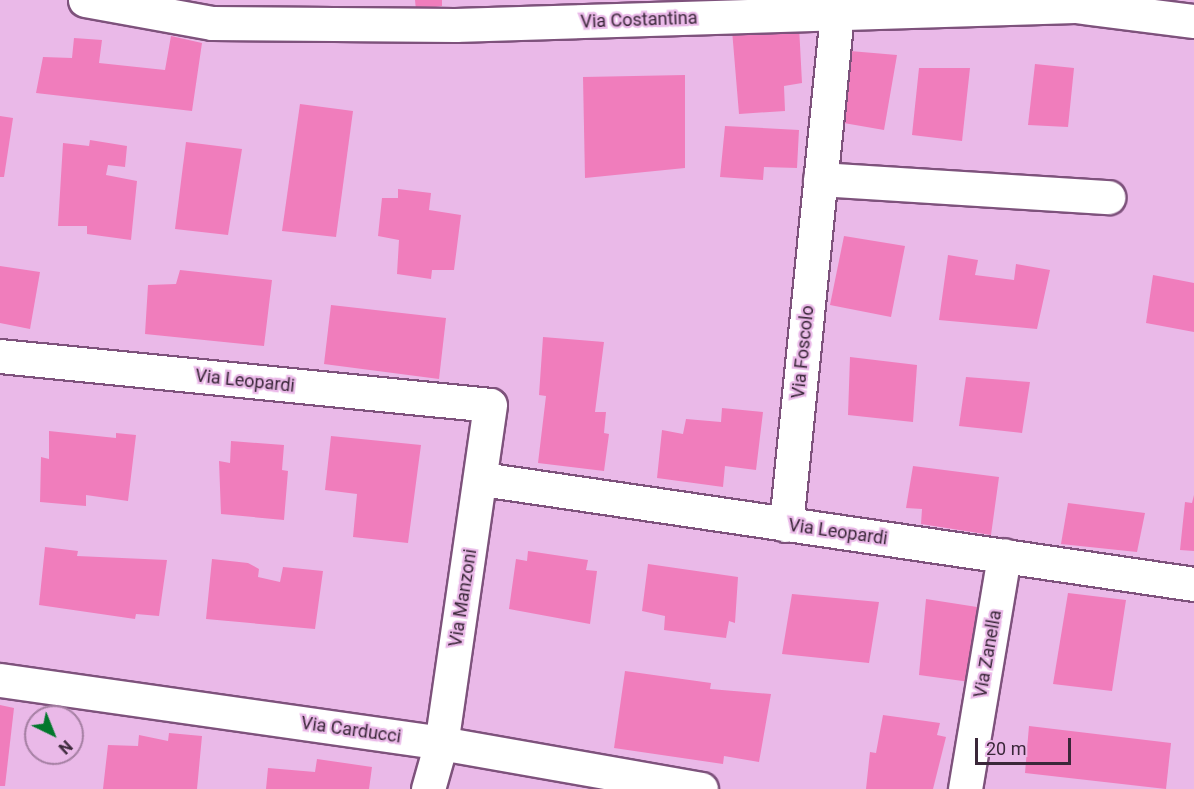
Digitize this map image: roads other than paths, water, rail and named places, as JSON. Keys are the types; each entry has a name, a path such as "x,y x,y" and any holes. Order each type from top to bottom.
{"street":[{"name":"Via Costantina","path":"85,0 212,23 456,13 837,14 1075,6 1194,21"},
{"name":"Via Foscolo","path":"786,525 837,14"},
{"path":"820,179 1108,197"},
{"name":"Via Leopardi","path":"0,356 490,405"},
{"name":"Via Manzoni","path":"428,789 441,743 482,479 490,405"},
{"name":"Via Leopardi","path":"482,479 1194,584"},
{"name":"Via Zanella","path":"965,789 1004,555"},
{"name":"Via Carducci","path":"0,680 441,743 701,789"}]}
